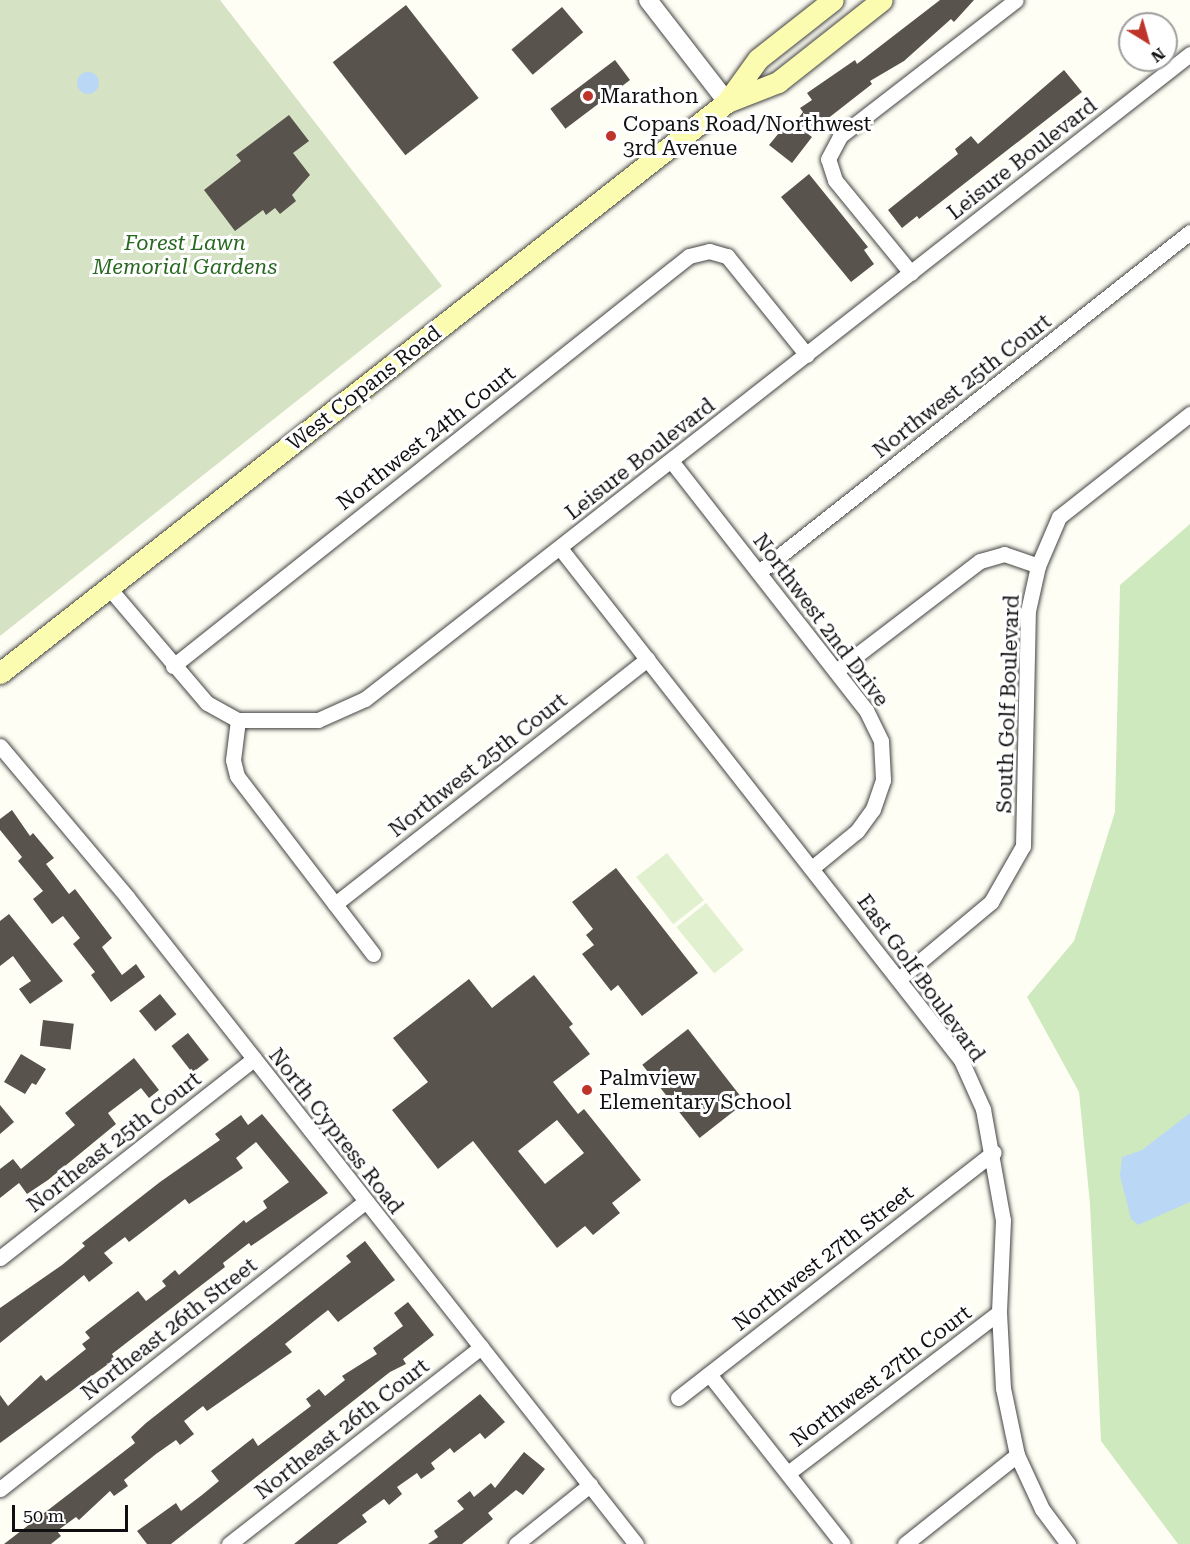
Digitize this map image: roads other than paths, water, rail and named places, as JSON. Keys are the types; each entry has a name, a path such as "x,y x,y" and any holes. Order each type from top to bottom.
{"main road":[{"name":"West Copans Road","path":"727,102 758,59 833,0"},
{"name":"West Copans Road","path":"0,673 727,102 778,81 882,0"}],"street":[{"path":"648,0 727,102"},
{"path":"911,273 835,180 828,159 840,136 1016,0"},
{"name":"Leisure Boulevard","path":"110,588 173,666 207,703 238,720 318,720 365,699 672,462 1190,54"},
{"name":"Northwest 25th Court","path":"759,572 1190,232"},
{"name":"Northwest 24th Court","path":"173,666 689,256 709,251 727,256 807,355"},
{"name":"South Golf Boulevard","path":"900,978 991,902 1023,846 1028,611 1038,566 1059,517 1190,414"},
{"name":"Northwest 2nd Drive","path":"672,462 867,710 881,741 883,780 873,809 857,831 812,868"},
{"name":"East Golf Boulevard","path":"560,548 900,978 961,1060 983,1109 994,1152 1003,1220 999,1312 1003,1388 1017,1455 1042,1509 1068,1544"},
{"path":"836,671 980,561 1004,554 1038,566"},
{"name":"Northwest 25th Court","path":"335,903 647,659"},
{"path":"238,720 233,760 237,776 373,954"},
{"name":"North Cypress Road","path":"0,746 127,897 636,1544"},
{"name":"Northeast 25th Court","path":"0,1258 254,1059"},
{"name":"Northwest 27th Street","path":"678,1398 994,1152"},
{"name":"Northeast 26th Street","path":"0,1489 365,1202"},
{"name":"Northwest 27th Court","path":"788,1473 999,1312"},
{"name":"Northeast 26th Court","path":"229,1544 481,1347"},
{"path":"709,1374 843,1544"},
{"path":"905,1544 1017,1455"},
{"path":"516,1544 590,1485"}],"water":[{"path":"88,72 96,75 99,83 96,91 88,94 80,91 77,83 80,75"},
{"path":"1190,1113 1190,1202 1138,1225 1131,1219 1120,1176 1122,1157 1142,1150"}],"place":[{"name":"Marathon","path":"588,96"},
{"name":"Copans Road/Northwest 3rd Avenue","path":"611,136"},
{"name":"Palmview Elementary School","path":"587,1090"}],"park label":[{"name":"Forest Lawn Memorial Gardens","path":"185,255"}]}
